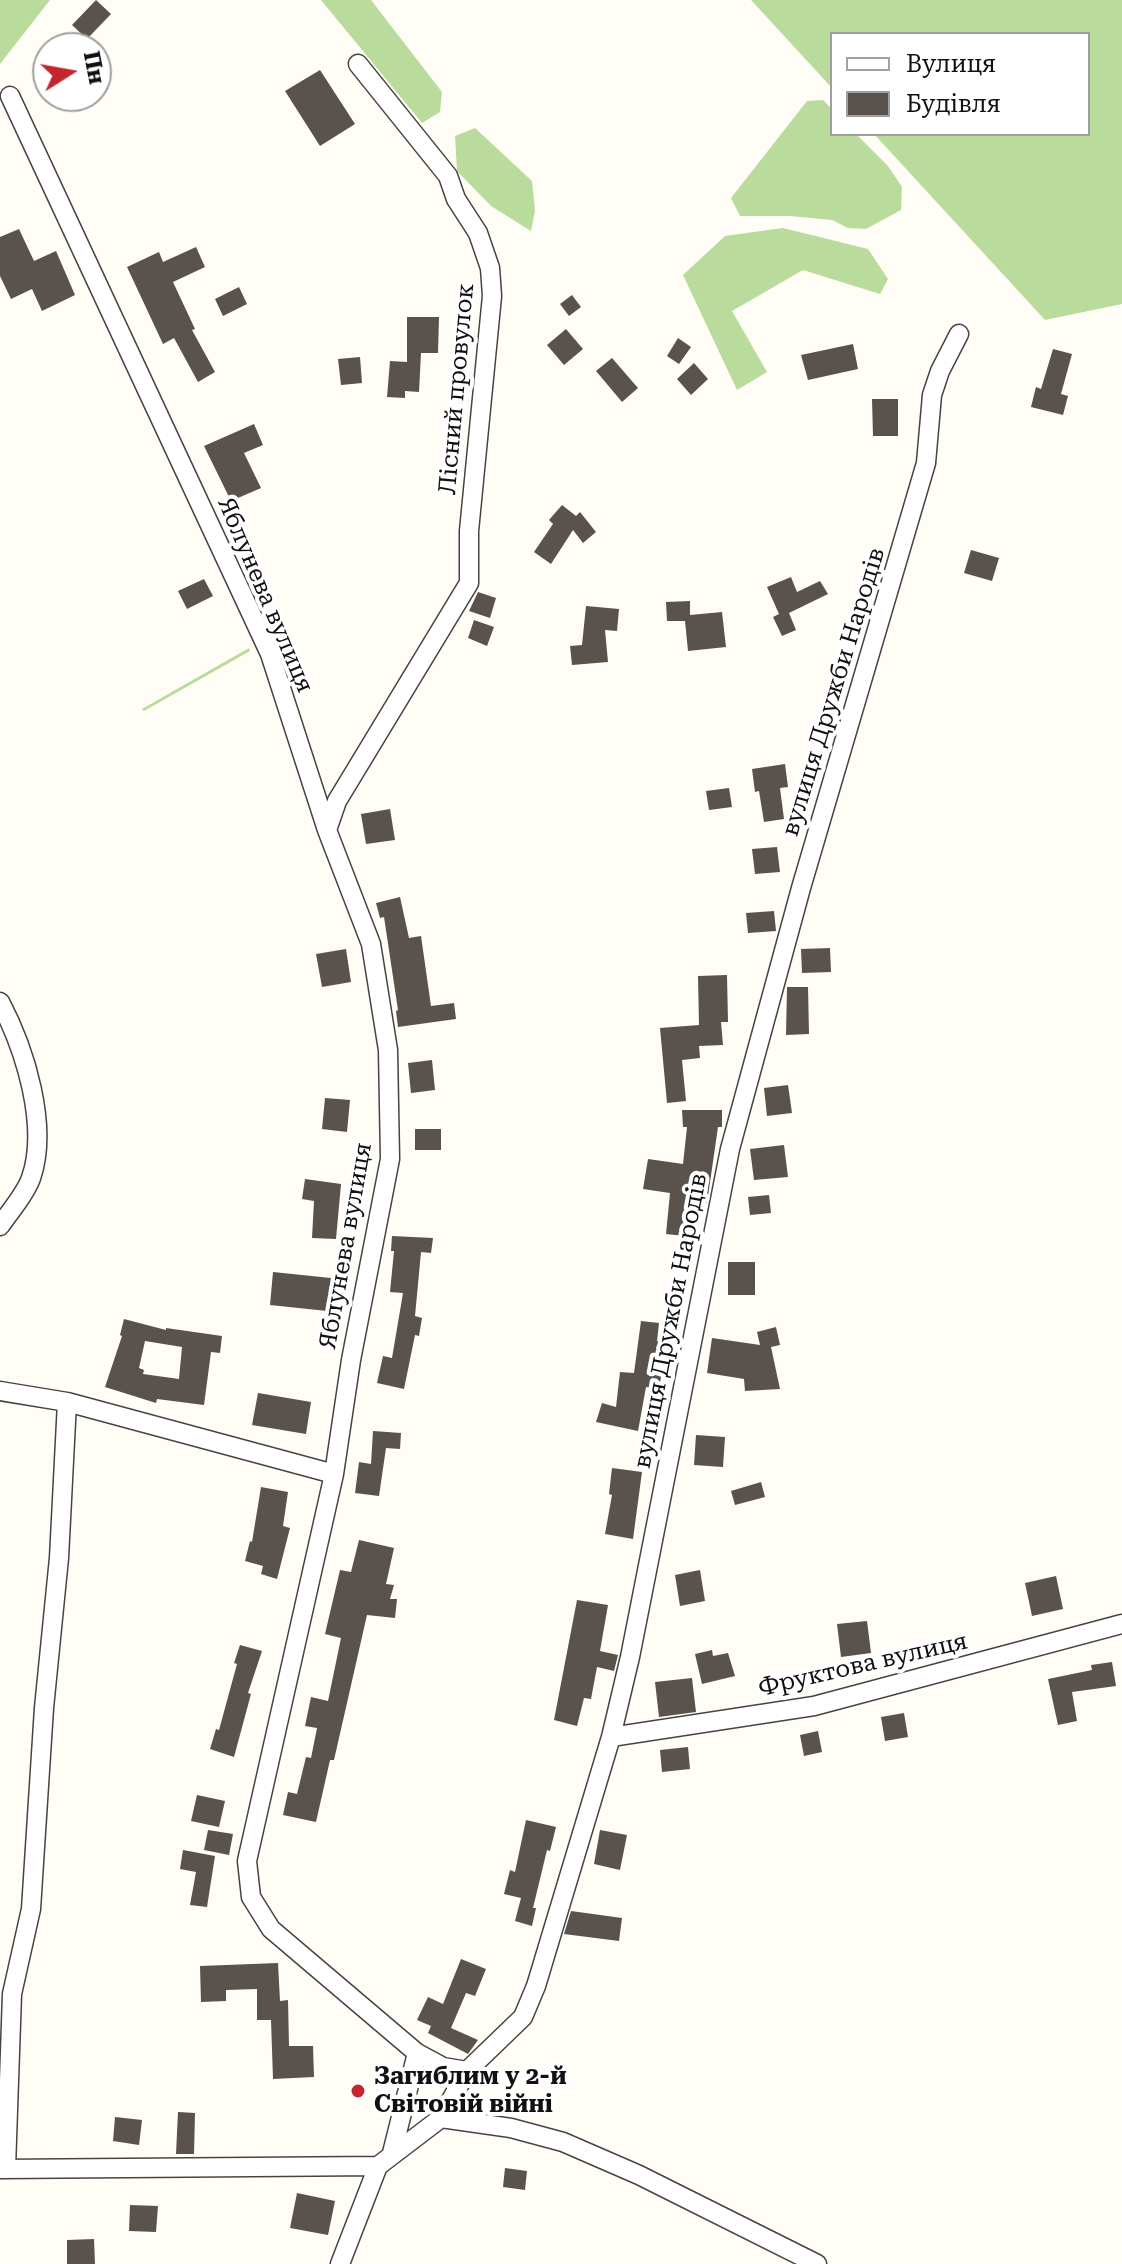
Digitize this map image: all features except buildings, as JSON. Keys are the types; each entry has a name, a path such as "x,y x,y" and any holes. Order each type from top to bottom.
{"street":[{"name":"Лісний провулок","path":"327,830 337,801 469,583 469,531 492,296 490,268 478,233 456,199 448,176 358,64"},
{"name":"Яблунева вулиця","path":"10,96 270,654 327,830 371,944 388,1050 390,1159 351,1360 334,1474 247,1861 251,1897 271,1929 417,2053 443,2067 467,2071"},
{"name":"вулиця Дружби Народів","path":"385,2160 441,2118 467,2071 523,2017 536,1986 611,1737 630,1657 730,1149 801,888 926,463 932,395 959,334"},
{"path":"0,1002 27,1070 37,1147 29,1183 0,1226"},
{"path":"0,1391 67,1402 334,1474"},
{"path":"67,1402 59,1558 44,1708 31,1909 12,1994 3,2169 385,2160"},
{"name":"Фруктова вулиця","path":"611,1737 814,1706 1122,1624"},
{"path":"340,2264 385,2160 417,2053"},
{"path":"441,2118 511,2128 563,2142 639,2175 817,2264"}],"green space":[{"path":"0,0 50,0 0,64"},
{"path":"321,0 371,0 442,92 440,112 422,123"},
{"path":"751,0 1122,0 1122,304 1045,320 876,136 1090,136 1090,32 830,32 830,86"},
{"path":"823,100 830,107 830,136 858,136 888,166 902,187 901,210 866,229 848,228 832,220 740,216 731,198 807,101"},
{"path":"475,128 532,181 535,211 531,231 491,206 457,171 455,136"},
{"path":"783,228 868,249 888,279 880,294 803,270 732,311 767,372 737,390 683,275 725,236"},
{"path":"249,648 250,651 144,711 142,709"}],"place":[{"name":"Загиблим у 2-й Світовій війні","path":"358,2091"}]}
